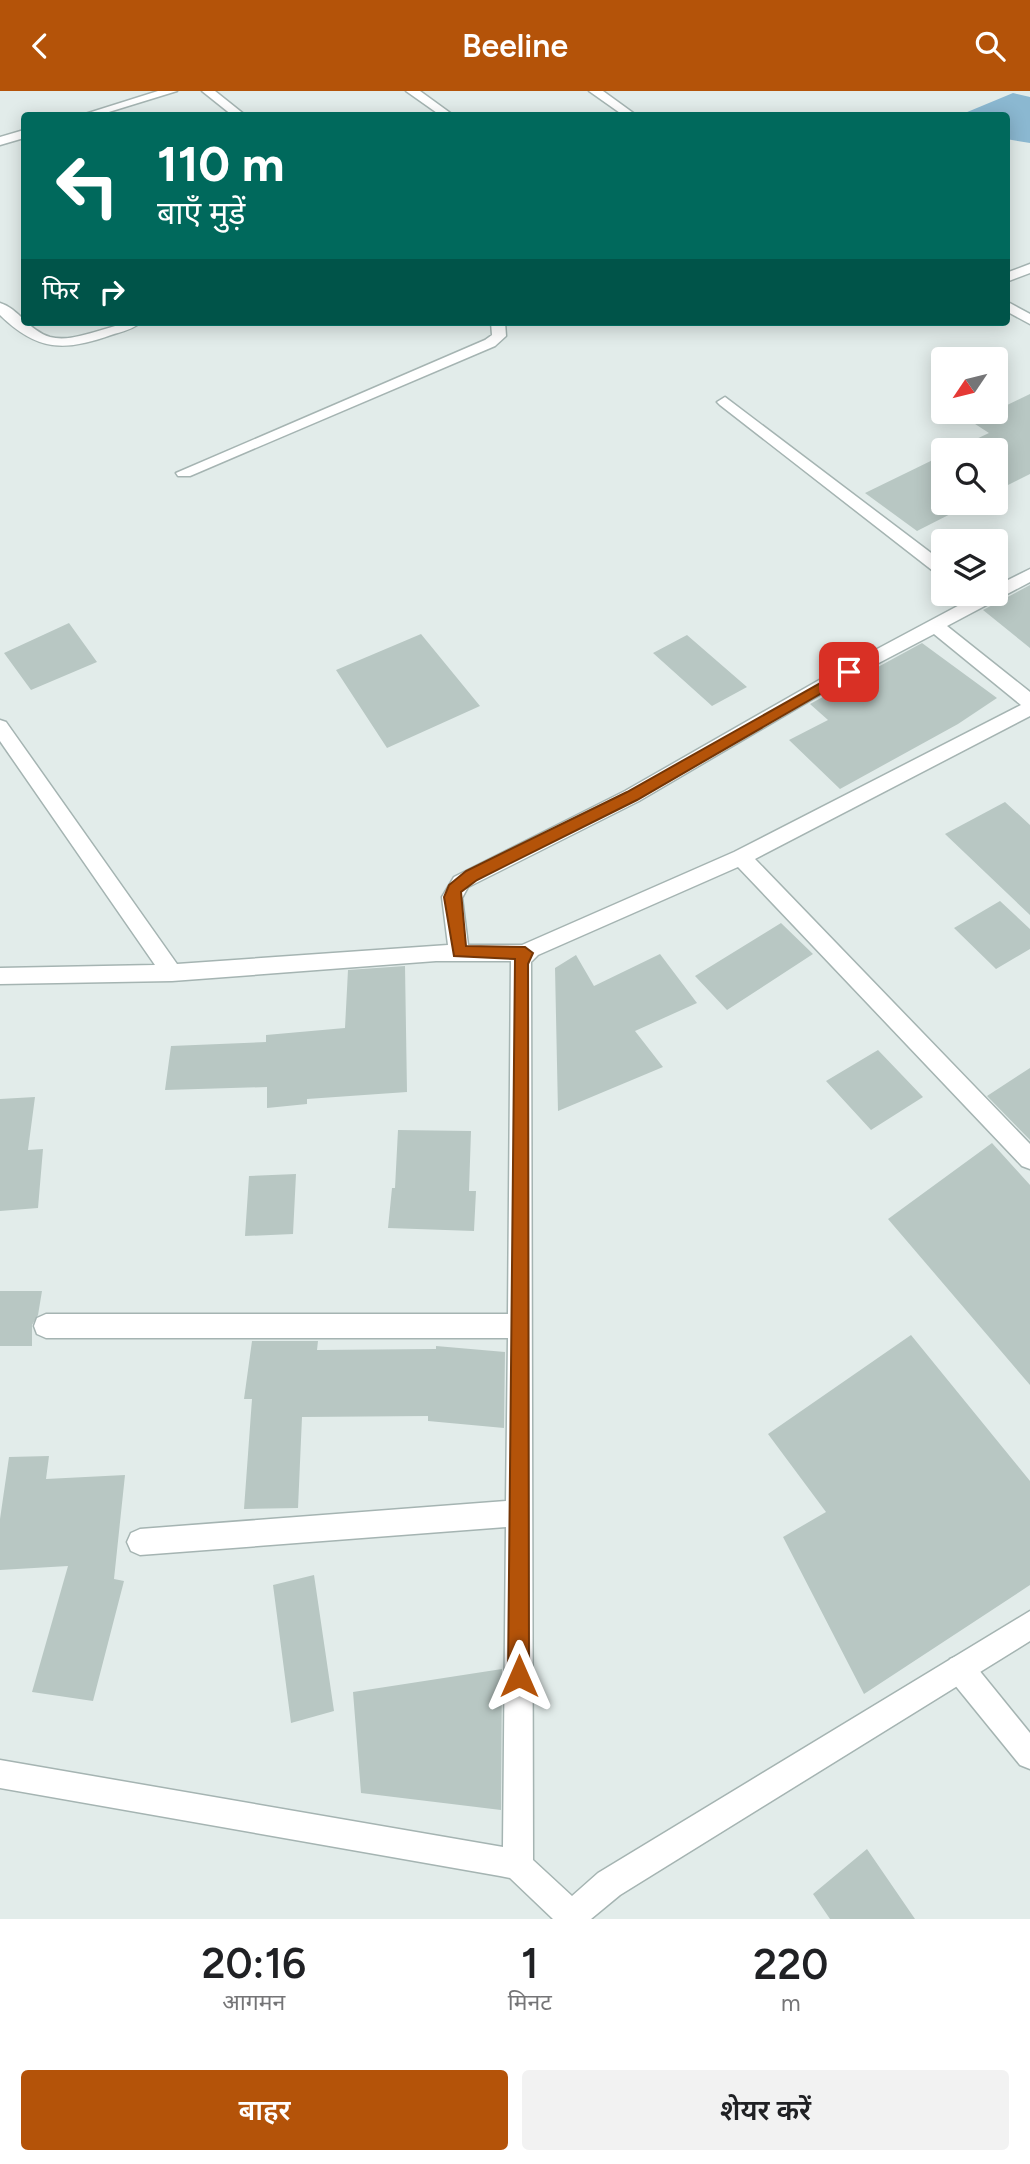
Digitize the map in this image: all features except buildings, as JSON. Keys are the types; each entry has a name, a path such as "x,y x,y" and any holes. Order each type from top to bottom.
{"street":[{"path":"98,112 171,91"},
{"path":"211,94 234,91"},
{"path":"412,91 443,112"},
{"path":"594,91 626,112"},
{"path":"211,94 235,112"},
{"path":"0,141 21,135"},
{"path":"1010,276 1030,268"},
{"path":"0,307 21,330 40,341 60,344 122,326"},
{"path":"1010,308 1030,320"},
{"path":"184,473 490,343 499,336 498,326"},
{"path":"726,402 931,561"},
{"path":"1008,584 1030,575"},
{"path":"459,952 452,897 461,882 632,796 827,683 937,627 966,606"},
{"path":"937,627 1030,702"},
{"path":"0,976 172,972 459,952 525,953 741,857 1030,708"},
{"path":"0,727 172,972"},
{"path":"741,857 1030,1159"},
{"path":"518,1866 520,964 525,953"},
{"path":"46,1326 520,1326"},
{"path":"140,1542 519,1513"},
{"path":"0,1775 518,1866 569,1917 609,1884 1030,1625"},
{"path":"960,1668 1030,1755"}],"water":[{"path":"1013,93 1030,97 1030,143 1010,140 1010,112 967,112"}],"route":[{"path":"519,1676 520,964 525,953 459,952 452,897 454,889 471,876 632,796 849,672"}]}
